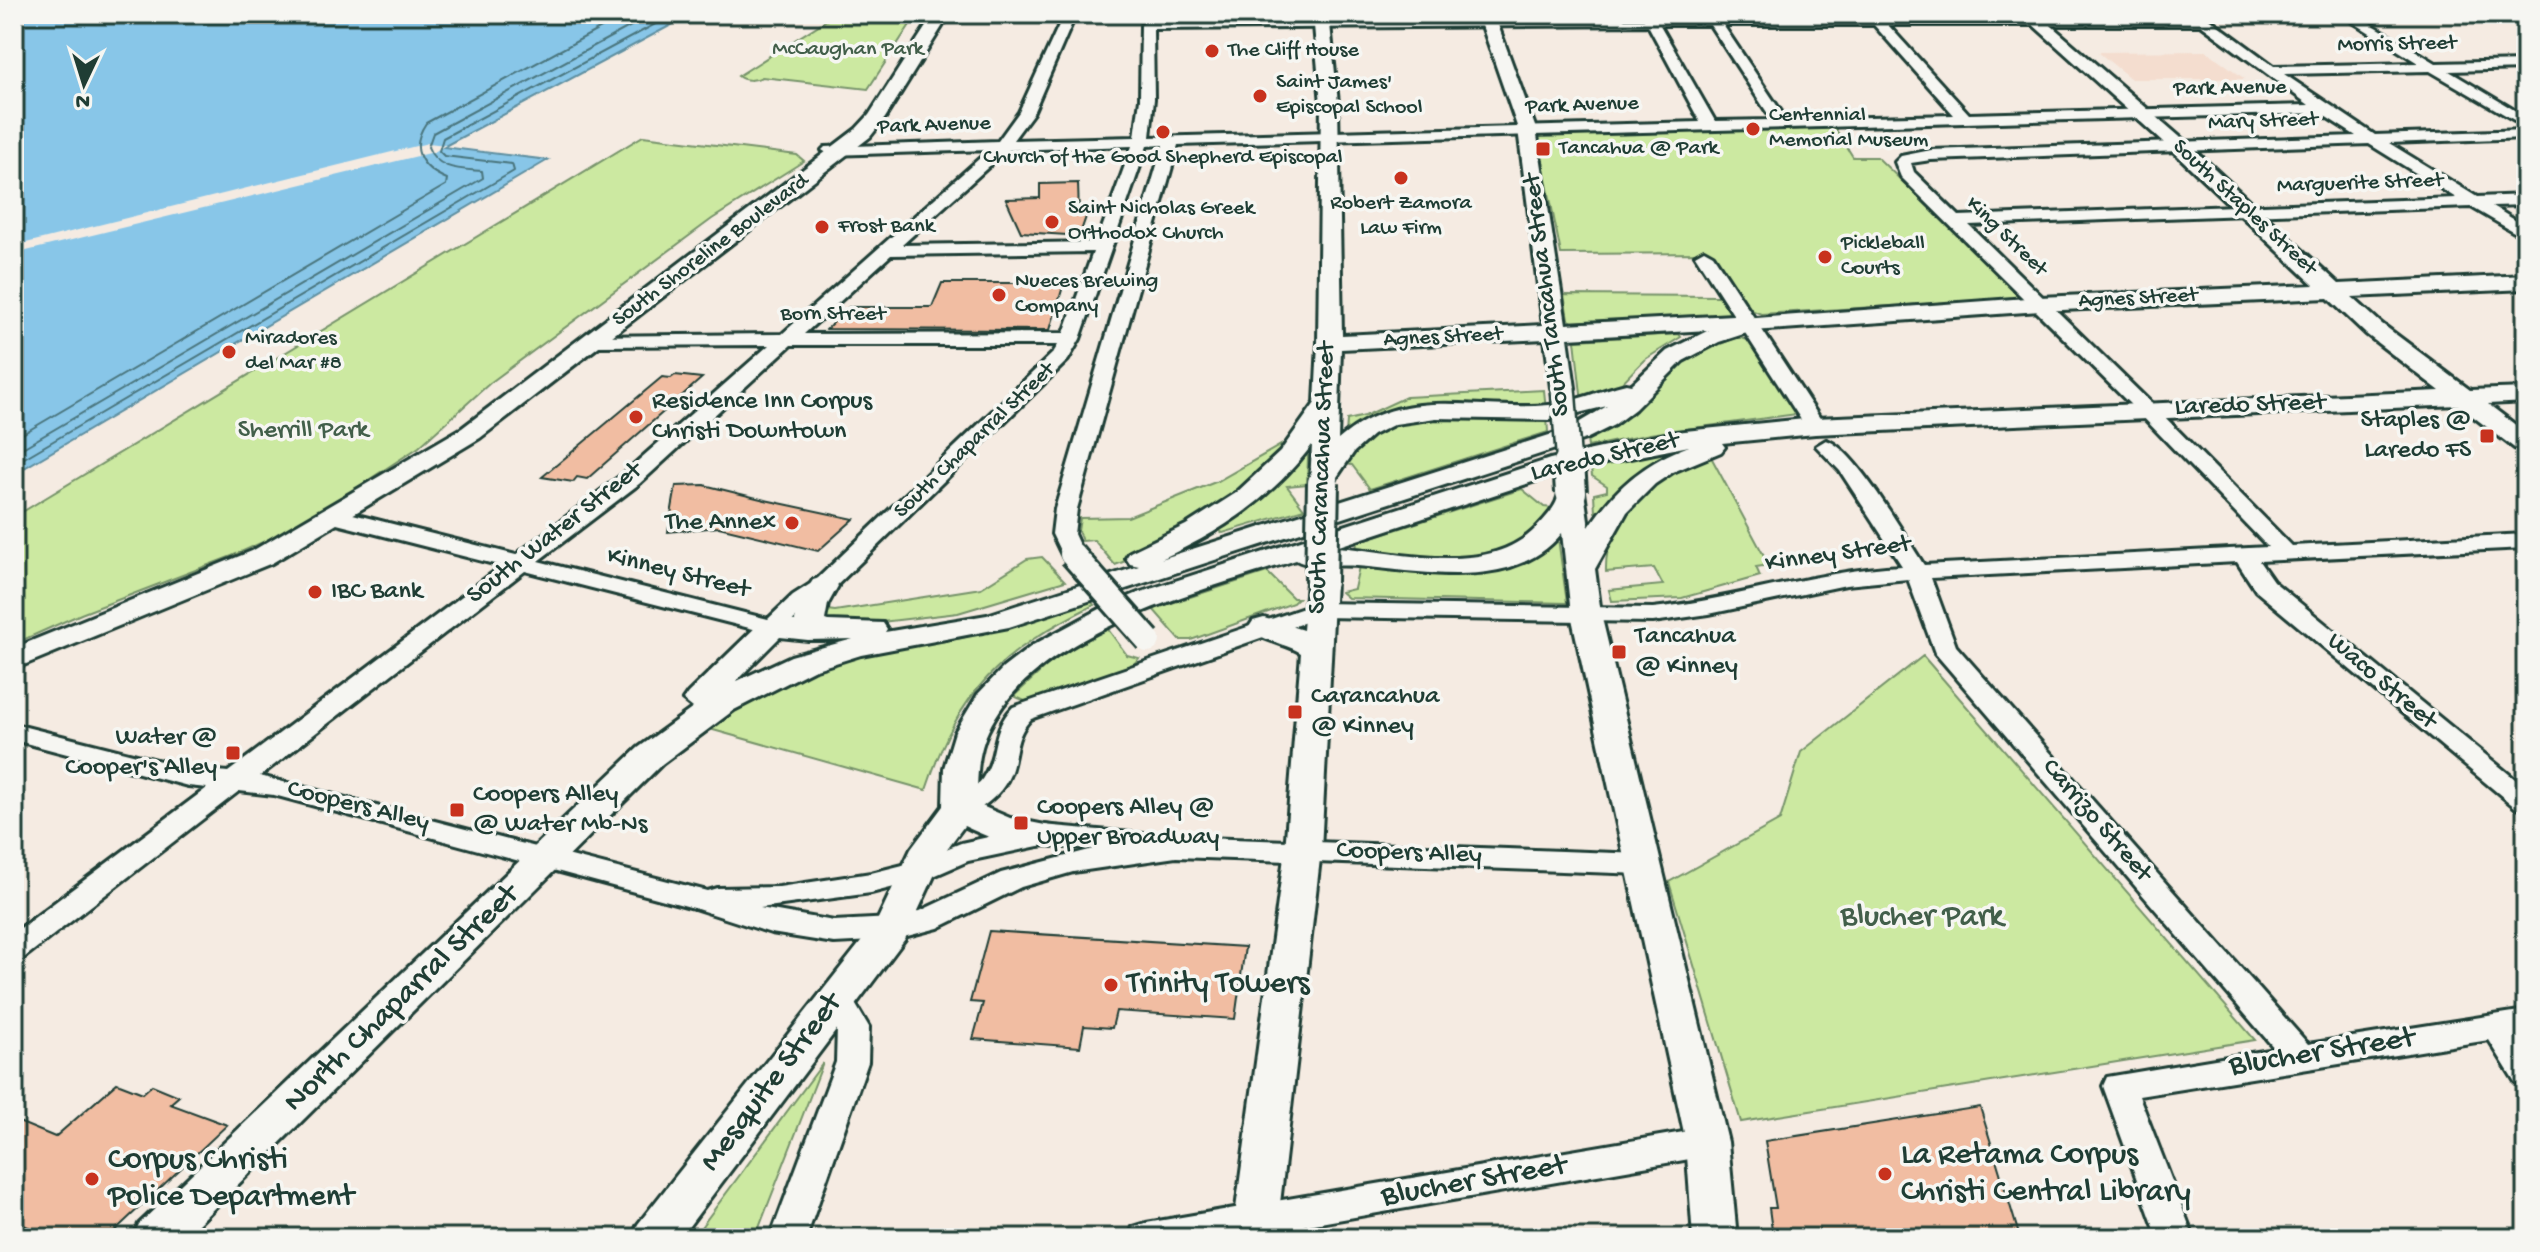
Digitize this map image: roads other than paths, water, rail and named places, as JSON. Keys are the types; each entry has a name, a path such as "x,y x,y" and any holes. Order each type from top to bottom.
{"main road":[{"name":"South Shoreline Boulevard","path":"440,449 462,420 495,389 719,222 836,150 860,124 880,82 926,14"},
{"name":"South Shoreline Boulevard","path":"14,660 76,631 259,558 337,517 440,449 471,433 595,340 876,118 942,14"},
{"name":"South Carancahua Street","path":"1255,1229 1303,850 1320,596 1324,406 1330,343 1331,135 1322,18"},
{"name":"South Tancahua Street","path":"1488,18 1527,129 1563,388 1571,496 1586,614 1707,1142 1715,1238"},
{"name":"South Staples Street","path":"2033,18 2180,147 2374,329 2526,445"},
{"name":"Agnes Street","path":"1330,343 1556,333 1724,321 1751,324 2040,304 2526,282"},
{"path":"545,860 650,756 694,720 736,692 814,658 859,646 972,628 1577,434 1605,420 1626,404 1643,384 1692,345 1751,324"},
{"path":"1323,480 1356,437 1393,418 1439,409 1527,413 1566,410 1595,403 1643,384"},
{"name":"Laredo Street","path":"960,809 957,784 970,731 986,706 1031,660 1082,627 1116,612 1266,560 1587,458 1675,440 1780,428 1821,436 2146,409 2526,395"},
{"path":"1102,575 1191,535 1245,502 1298,449 1324,406"},
{"path":"1580,572 1615,505 1633,487 1657,471 1701,450 1780,428"},
{"path":"650,756 678,721 773,627 864,630 951,618 1274,524 1400,493"},
{"path":"1266,560 1347,556 1438,566 1488,562 1528,548 1544,537 1571,496"},
{"path":"823,586 813,604 810,620 815,627 826,631"},
{"path":"1264,627 1300,639 1316,649"},
{"path":"707,693 773,658 864,630"},
{"path":"892,929 919,871 949,819 960,809 985,825 1043,835"},
{"name":"North Chaparral Street","path":"155,1238 545,860"},
{"name":"Mesquite Street","path":"654,1238 892,929"}],"street":[{"name":"South Water Street","path":"14,949 631,479 1001,147 1026,113 1070,14"},
{"path":"2346,14 2526,123"},
{"path":"2508,14 2526,24"},
{"path":"1322,18 1652,22 2200,18 2323,109 2526,234"},
{"name":"South Chaparral Street","path":"773,627 801,600 823,586 1048,372 1071,339 1142,140 1147,99 1147,25 1322,18"},
{"path":"1877,21 1964,117"},
{"path":"1652,22 1709,124"},
{"path":"1714,22 1781,122"},
{"name":"Morris Street","path":"2269,70 2526,65"},
{"name":"Park Avenue","path":"836,150 2323,109"},
{"name":"Mary Street","path":"1906,159 1931,155 2526,134"},
{"path":"1169,662 1072,554 1063,534 1066,509 1172,139"},
{"name":"King Street","path":"1906,159 1903,162 1907,174 2146,409 2286,553"},
{"name":"Marguerite Street","path":"1955,221 2526,200"},
{"path":"887,250 1105,247"},
{"name":"Carrizo Street","path":"1704,255 1821,436 1848,467 1917,571 1944,648 2300,1056"},
{"name":"Born Street","path":"595,340 1071,339"},
{"name":"Kinney Street","path":"337,517 773,627"},
{"name":"Kinney Street","path":"960,809 995,783 1007,735 1015,719 1022,713 1264,627 1320,596 1586,614 1688,612 1833,579 1917,571 2526,541"},
{"name":"Waco Street","path":"2244,555 2264,586 2526,802"},
{"name":"Coopers Alley","path":"14,732 188,777 274,786 316,796 699,899 771,922 834,932 892,929 928,920 1011,880 1072,862 1176,847"},
{"name":"Coopers Alley","path":"699,899 779,897 871,883 919,871 961,853 1043,835 1176,847 1642,864"},
{"path":"788,1238 852,1062 853,1027 836,998"},
{"path":"2512,1024 2526,1073"},
{"name":"Blucher Street","path":"2176,1238 2119,1086 2512,1024"},
{"name":"Blucher Street","path":"1146,1238 1255,1229 1707,1142"}],"water":[{"path":"14,14 692,14 443,147 548,160 14,474"}],"place":[{"name":"The Cliff House","path":"1212,51"},
{"name":"Saint James' Episcopal School","path":"1260,96"},
{"name":"Centennial Memorial Museum","path":"1753,129"},
{"name":"Church of the Good Shepherd Episcopal","path":"1163,132"},
{"name":"Tancahua @ Park","path":"1543,149"},
{"name":"Robert Zamora Law Firm","path":"1401,178"},
{"name":"Saint Nicholas Greek Orthodox Church","path":"1052,222"},
{"name":"Frost Bank","path":"822,227"},
{"name":"Pickleball Courts","path":"1825,257"},
{"name":"Nueces Brewing Company","path":"999,295"},
{"name":"Miradores del Mar #8","path":"229,352"},
{"name":"Residence Inn Corpus Christi Downtown","path":"636,417"},
{"name":"Staples @ Laredo FS","path":"2487,436"},
{"name":"The Annex","path":"792,523"},
{"name":"IBC Bank","path":"315,592"},
{"name":"Tancahua @ Kinney","path":"1619,652"},
{"name":"Carancahua @ Kinney","path":"1295,712"},
{"name":"Water @ Cooper's Alley","path":"233,753"},
{"name":"Coopers Alley @ Water Mb-Ns","path":"457,810"},
{"name":"Coopers Alley @ Upper Broadway","path":"1021,823"},
{"name":"Trinity Towers","path":"1111,985"},
{"name":"La Retama Corpus Christi Central Library","path":"1885,1174"},
{"name":"Corpus Christi Police Department","path":"92,1179"}],"park label":[{"name":"McCaughan Park","path":"848,50"},
{"name":"Sherrill Park","path":"303,431"},
{"name":"Blucher Park","path":"1922,918"}]}
